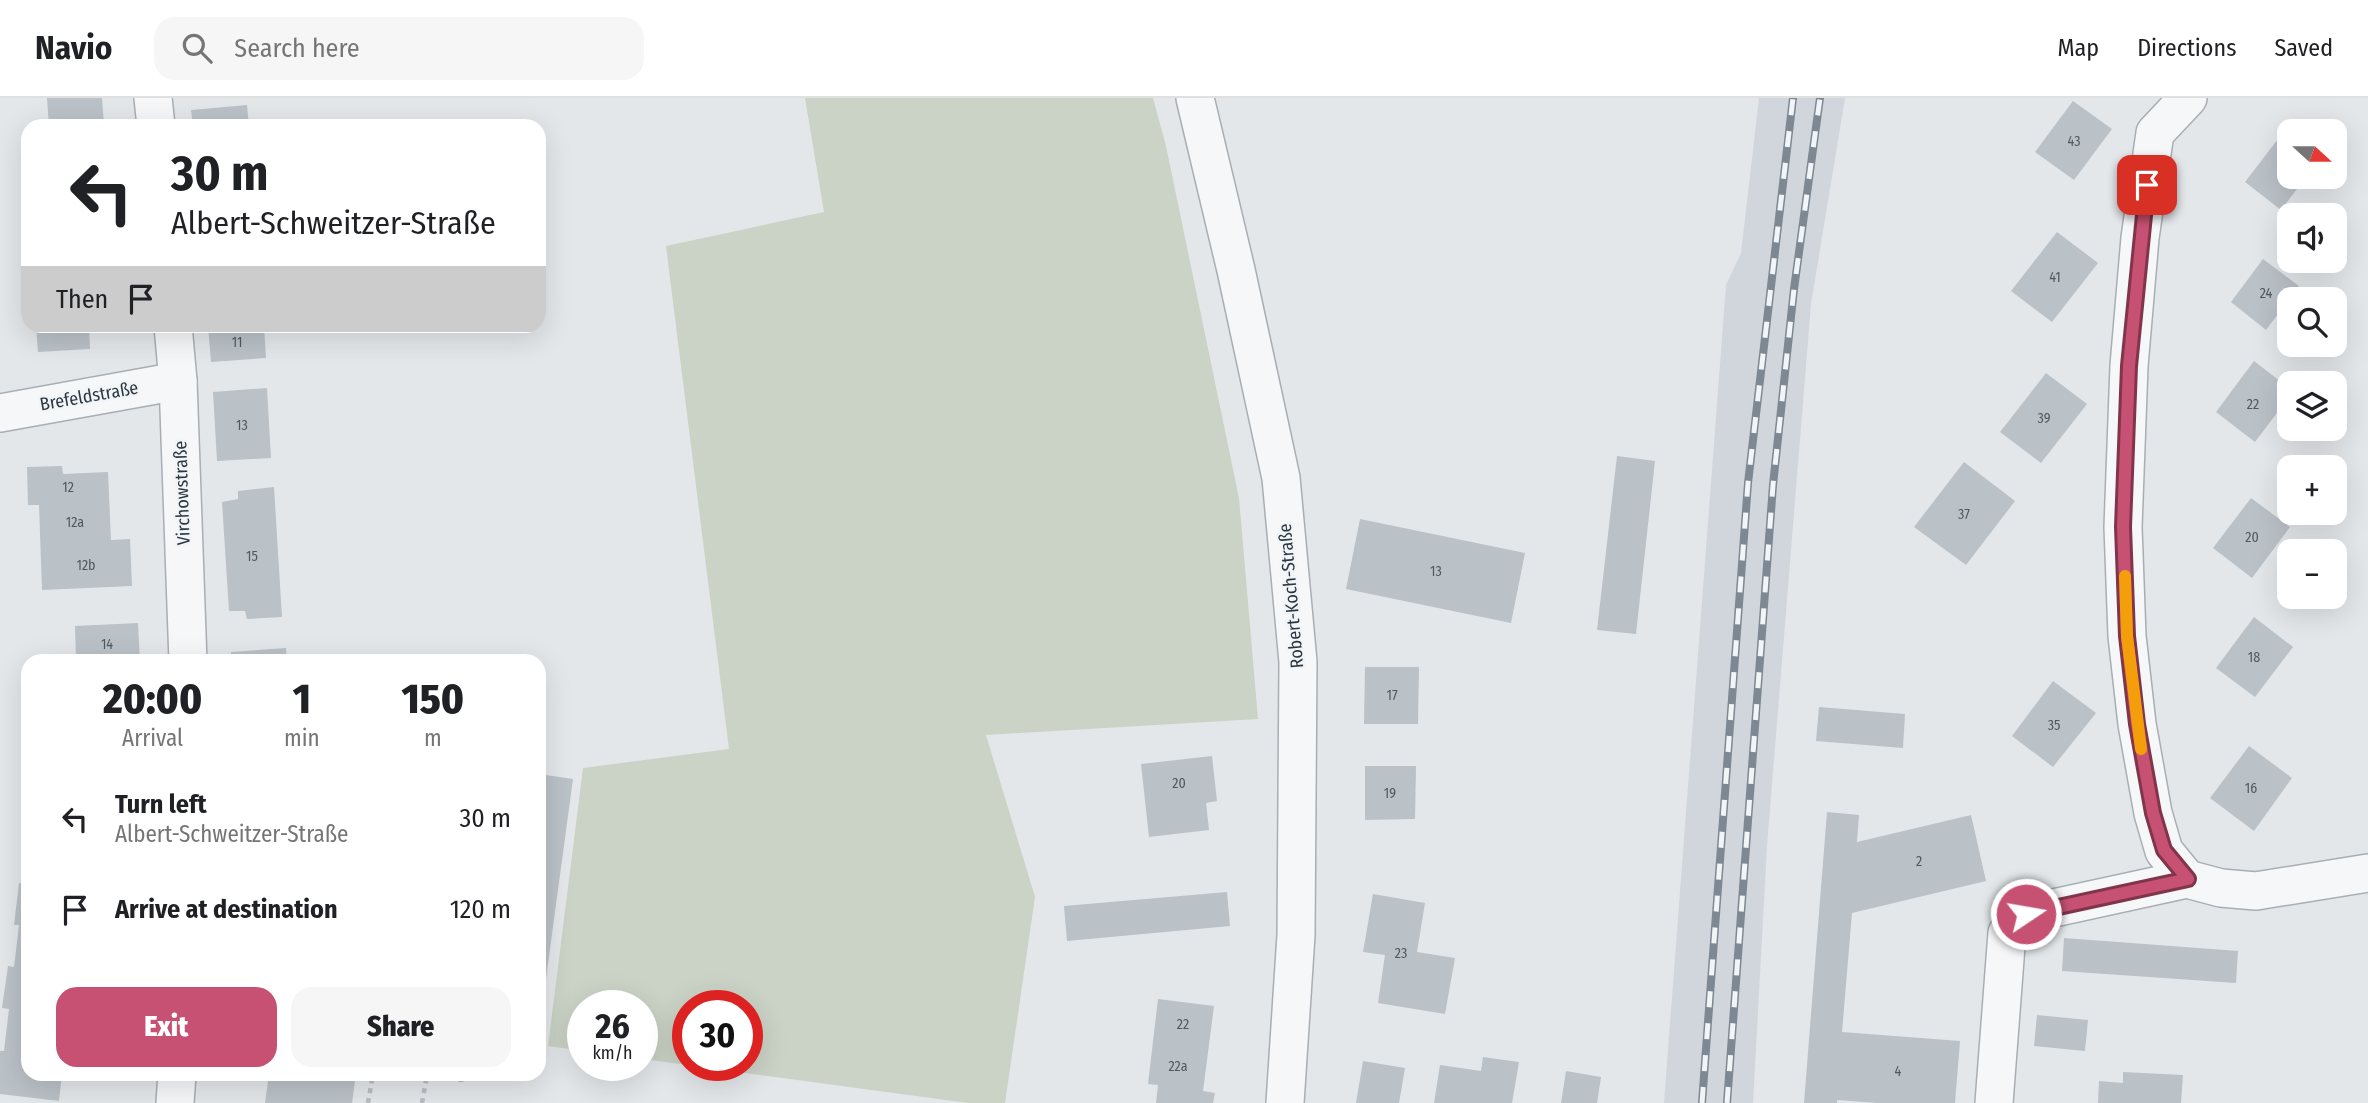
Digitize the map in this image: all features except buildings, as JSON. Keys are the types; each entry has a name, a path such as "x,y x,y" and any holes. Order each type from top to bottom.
{"street":[{"path":"153,98 155,119"},
{"name":"Robert-Koch-Straße","path":"1195,98 1281,478 1297,648 1296,935 1285,1103"},
{"path":"2188,879 2164,850 2153,813 2137,724 2129,649 2123,527 2129,366 2140,238 2155,133 2189,98"},
{"name":"Virchowstraße","path":"174,333 178,381 188,654"},
{"name":"Brefeldstraße","path":"0,413 178,381"},
{"path":"1994,1103 2007,933 2026,914 2188,879 2221,888 2256,891 2368,873"},
{"path":"175,1103 177,1081"}],"path":[{"path":"368,1103 372,1081"},
{"path":"422,1103 426,1081"}],"shaded area":[{"path":"1759,98 1845,98 1811,304 1767,846 1753,1103 1664,1103 1726,285 1741,253"}],"green space":[{"path":"805,98 1153,98 1166,146 1239,498 1258,719 986,735 1035,897 1005,1103 968,1103 763,1075 763,990 672,990 672,1063 658,1061 658,990 567,990 567,1049 548,1046 583,768 729,749 666,246 824,212"}],"railway":[{"path":"1702,1103 1748,483 1793,98"},
{"path":"1727,1103 1773,485 1794,289 1820,98"}],"slow traffic":[{"path":"2125,576 2127,636 2141,749"}],"route":[{"path":"2026,914 2188,879 2164,850 2153,813 2137,724 2127,636 2123,527 2129,366 2147,185"}]}
